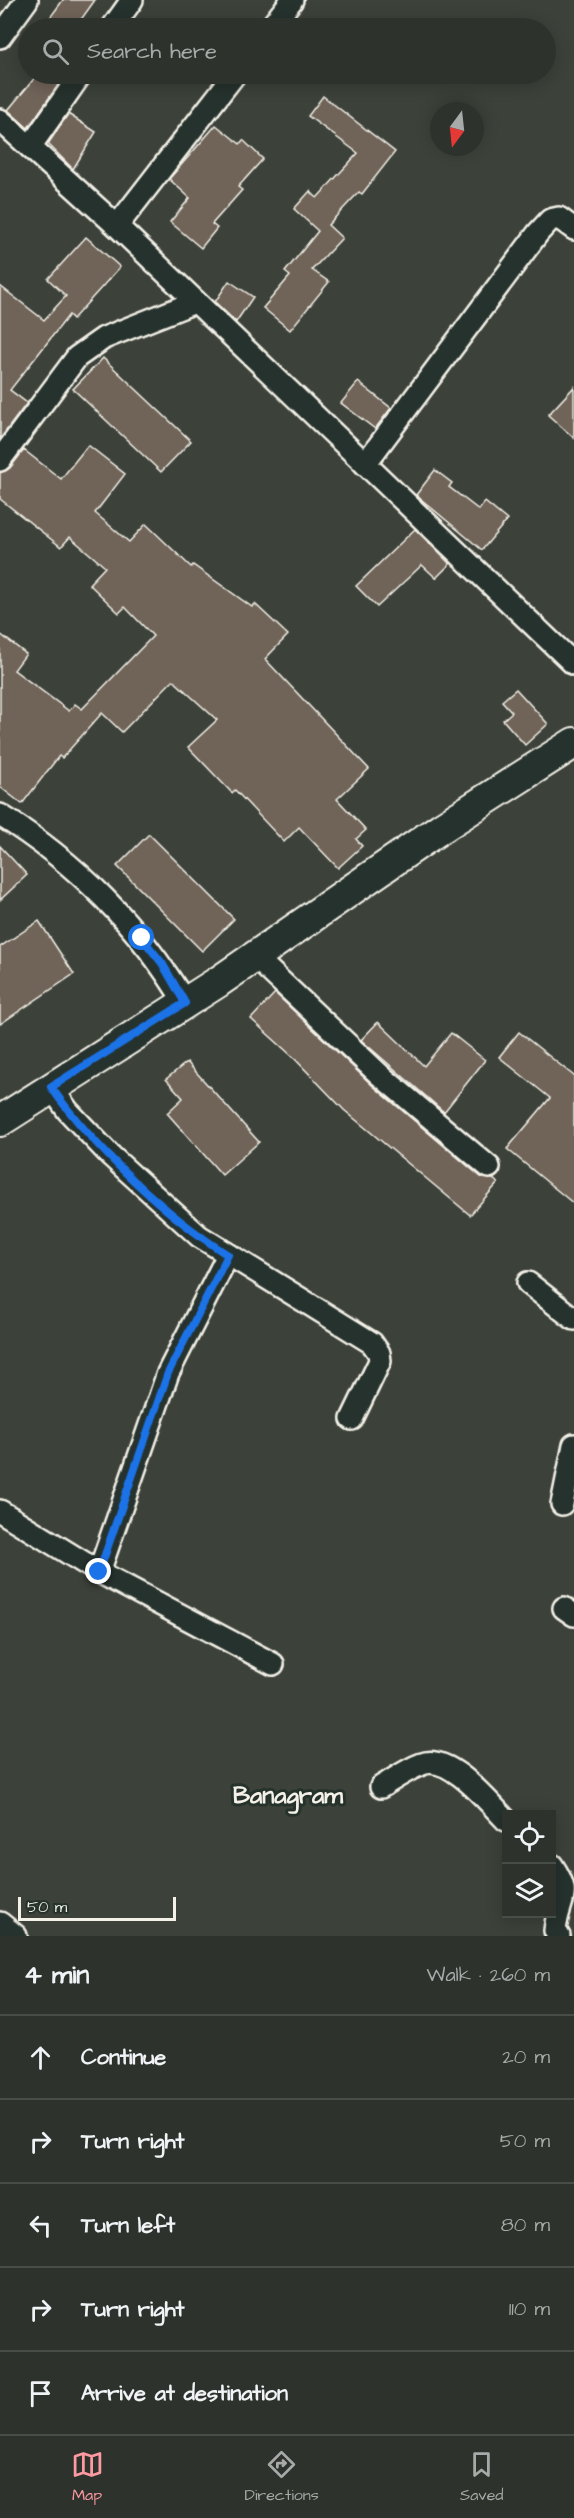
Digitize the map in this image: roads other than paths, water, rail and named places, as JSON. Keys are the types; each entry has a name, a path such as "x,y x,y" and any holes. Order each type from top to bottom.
{"main road":[{"path":"0,1121 255,957 441,828 574,743"}],"street":[{"path":"0,37 27,0"},
{"path":"119,18 132,0"},
{"path":"278,18 292,0"},
{"path":"30,147 74,84"},
{"path":"117,226 227,84"},
{"path":"0,120 117,226 518,607 574,664"},
{"path":"365,464 538,233 550,220 559,218 574,229"},
{"path":"0,460 77,357 104,338 195,302"},
{"path":"0,814 67,862 142,938 162,963 185,1003"},
{"path":"255,957 380,1075 489,1167"},
{"path":"51,1087 68,1111 111,1156 182,1223 228,1255 372,1343 379,1353 380,1361 352,1419"},
{"path":"99,1572 168,1373 228,1255"},
{"path":"528,1282 574,1319"},
{"path":"562,1504 574,1445"},
{"path":"0,1510 99,1572 273,1664"},
{"path":"381,1787 423,1763 436,1761 450,1766 502,1815"},
{"path":"556,1870 568,1884 568,1897 556,1921 555,1931 559,1936"},
{"path":"0,1923 16,1936"}],"district":[{"name":"Banagram","path":"288,1795"}]}
